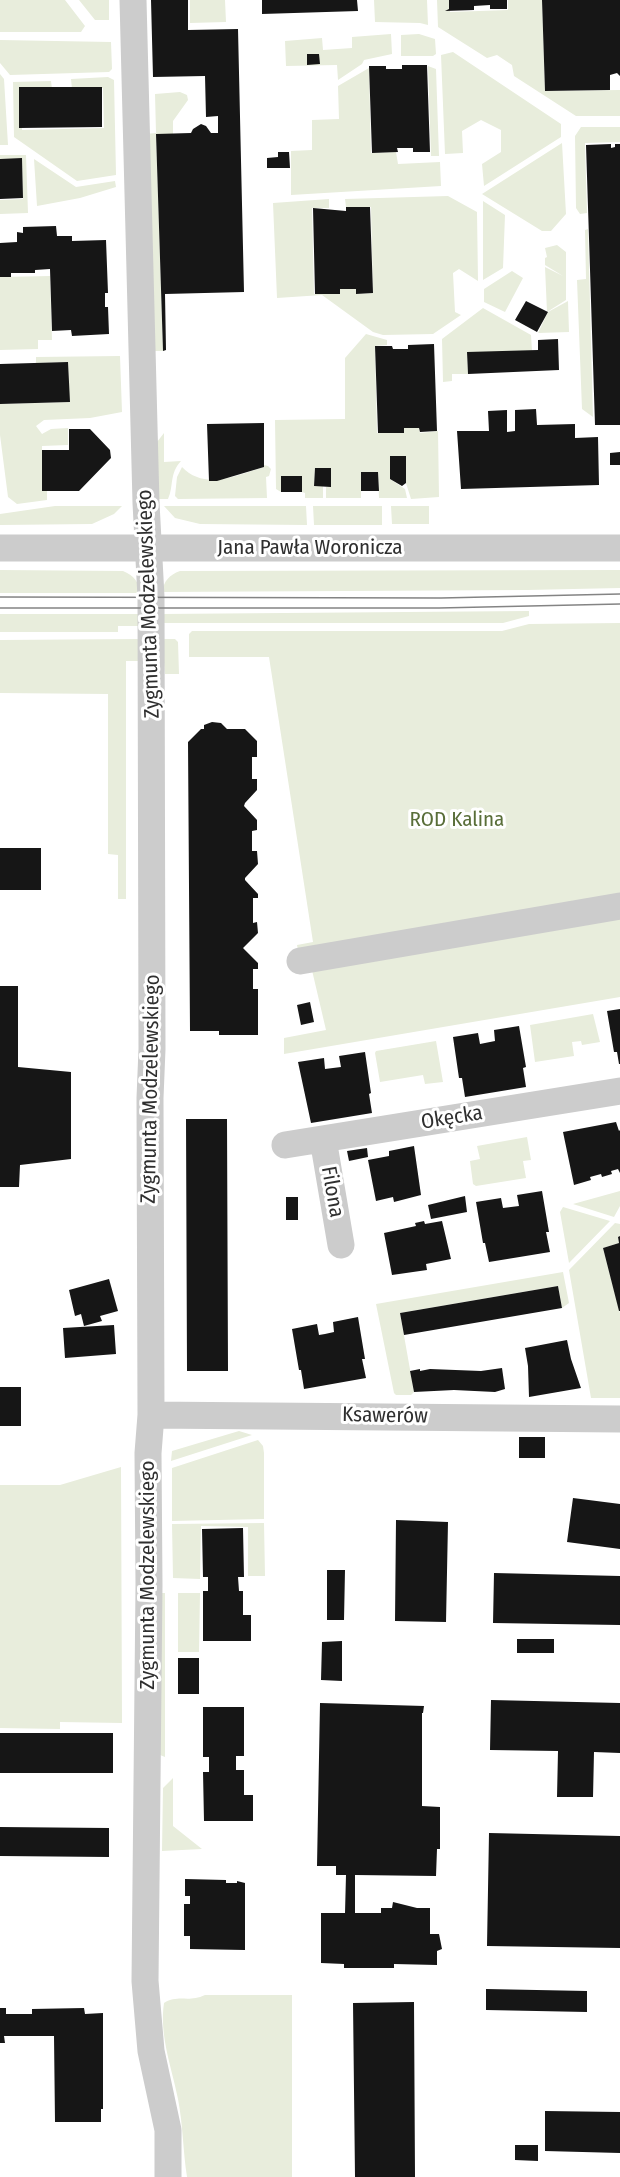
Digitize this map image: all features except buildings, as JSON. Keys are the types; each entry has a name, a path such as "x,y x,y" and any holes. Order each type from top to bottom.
{"street":[{"name":"Zygmunta Modzelewskiego","path":"133,0 152,663 151,1415 148,1453 150,1576 145,1981 151,2051 168,2130 168,2177"},
{"name":"Jana Pawła Woronicza","path":"0,548 620,548"},
{"path":"300,961 620,906"},
{"name":"Okęcka","path":"285,1145 620,1091"},
{"name":"Filona","path":"323,1139 341,1245"},
{"name":"Ksawerów","path":"151,1415 620,1419"}],"green space":[{"path":"0,0 65,0 85,26 81,32 0,32"},
{"path":"79,0 109,0 109,20 95,20"},
{"path":"190,0 225,0 226,22 190,23"},
{"path":"374,0 427,0 428,25 375,22"},
{"path":"437,0 449,0 450,12 508,10 508,0 542,0 545,91 620,90 620,116 576,116 514,76 512,65 497,55 487,58 438,27"},
{"path":"391,34 392,54 364,60 362,64 338,80 337,65 286,66 285,41 322,38 323,50 352,48 352,37"},
{"path":"419,34 435,39 436,54 433,56 401,56 401,35"},
{"path":"0,40 111,42 112,69 109,72 10,75 0,63"},
{"path":"453,52 561,124 561,137 484,186 482,164 501,152 501,130 481,120 462,131 463,153 445,154 441,55"},
{"path":"428,66 436,69 439,156 431,156"},
{"path":"369,68 371,153 396,152 398,164 440,162 441,186 291,195 291,151 312,150 312,120 339,119 338,86"},
{"path":"0,74 4,79 8,145 0,145"},
{"path":"108,77 114,80 116,175 77,181 14,137 13,82 51,81 52,89 21,90 22,130 104,128 103,88 72,89 71,79"},
{"path":"180,92 187,95 188,100 173,121 173,134 156,134 163,351 153,351 145,134 156,133 155,94"},
{"path":"581,127 620,127 620,142 585,143 587,213 580,214 576,208 575,136"},
{"path":"562,143 566,214 551,231 542,231 482,194"},
{"path":"0,155 26,155 28,213 0,214 0,200 23,199 22,159 0,159"},
{"path":"34,159 76,187 115,181 116,187 80,198 37,206"},
{"path":"448,196 477,212 478,281 459,269 453,273 455,312 461,315 433,334 383,335 373,332 322,295 277,298 273,203 329,199 329,208 312,208 314,294 340,294 340,289 356,289 357,294 373,293 371,207 346,207 345,199"},
{"path":"483,201 505,215 503,268 483,280"},
{"path":"588,229 593,417 582,409 577,280 586,279 585,230"},
{"path":"557,245 566,252 566,300 547,312 545,267 563,276 545,265 547,257 545,248"},
{"path":"512,271 523,278 505,312 484,302 484,289"},
{"path":"50,276 52,340 38,340 38,349 0,350 0,277"},
{"path":"568,301 569,332 538,333 548,312"},
{"path":"483,308 531,335 532,351 467,353 468,374 452,374 452,381 443,382 442,339"},
{"path":"366,334 387,340 387,345 375,346 377,433 403,433 404,428 419,428 420,433 438,431 439,497 411,499 406,483 406,457 390,479 405,489 407,498 379,498 378,472 361,472 361,498 326,498 326,487 331,486 331,468 315,468 314,486 323,486 323,498 305,498 305,493 302,492 302,476 281,476 281,492 276,489 275,420 345,419 345,358"},
{"path":"120,356 122,412 90,418 44,420 36,426 42,434 51,429 68,428 68,445 42,446 42,490 47,491 47,500 17,504 8,497 0,435 0,404 69,402 68,362 36,363 36,357"},
{"path":"164,433 164,462 181,461 173,475 168,499 159,499 157,442"},
{"path":"264,465 271,469 269,476 266,477 267,498 178,499 175,496 177,477 182,467 191,474 211,480 232,477 264,467"},
{"path":"55,506 122,506 114,514 92,524 0,525 0,514"},
{"path":"164,506 306,506 307,525 200,524 175,518"},
{"path":"313,506 382,506 382,525 314,525"},
{"path":"391,506 429,506 429,524 392,524"},
{"path":"0,570 123,571 135,580 141,593 0,593"},
{"path":"620,570 620,588 162,592 168,579 180,571"},
{"path":"529,611 529,616 503,623 161,623 162,614"},
{"path":"0,614 141,614 141,626 118,626 118,632 0,632"},
{"name":"ROD Kalina","path":"620,623 620,997 284,1054 284,1038 326,1030 311,966 301,967 297,945 313,942 269,657 189,657 189,634 192,631 502,631 529,624"},
{"path":"141,639 143,661 126,661 126,899 118,899 118,855 108,854 108,694 0,693 0,640"},
{"path":"162,639 175,639 178,642 179,674 165,674"},
{"path":"593,1014 600,1042 582,1045 581,1041 572,1042 574,1056 535,1062 530,1025"},
{"path":"436,1041 443,1082 425,1084 423,1075 380,1082 376,1051"},
{"path":"527,1137 531,1160 523,1161 526,1178 476,1186 473,1184 470,1161 480,1159 477,1146"},
{"path":"620,1191 620,1206 614,1217 573,1204"},
{"path":"563,1207 610,1221 569,1263 560,1212"},
{"path":"615,1223 620,1224 619,1243 603,1248 620,1313 620,1398 591,1398 569,1270"},
{"path":"563,1272 569,1303 562,1308 558,1286 400,1313 414,1392 411,1395 394,1393 376,1304"},
{"path":"239,1431 252,1435 171,1461 172,1451"},
{"path":"258,1440 263,1446 264,1453 264,1519 172,1521 172,1468"},
{"path":"121,1467 122,1723 60,1722 60,1729 0,1728 0,1485 60,1485"},
{"path":"264,1523 265,1576 248,1576 248,1527 201,1526 200,1579 173,1578 172,1524"},
{"path":"155,1593 165,1593 165,1757 160,1755"},
{"path":"178,1593 200,1593 199,1652 178,1652"},
{"path":"173,1778 173,1826 202,1849 162,1851 163,1788"},
{"path":"205,1995 292,1995 292,2177 187,2177 180,2109 163,2027 164,2003 174,1999"}],"tram line":[{"path":"0,597 441,598 620,594"},
{"path":"0,608 439,608 620,604"}]}
